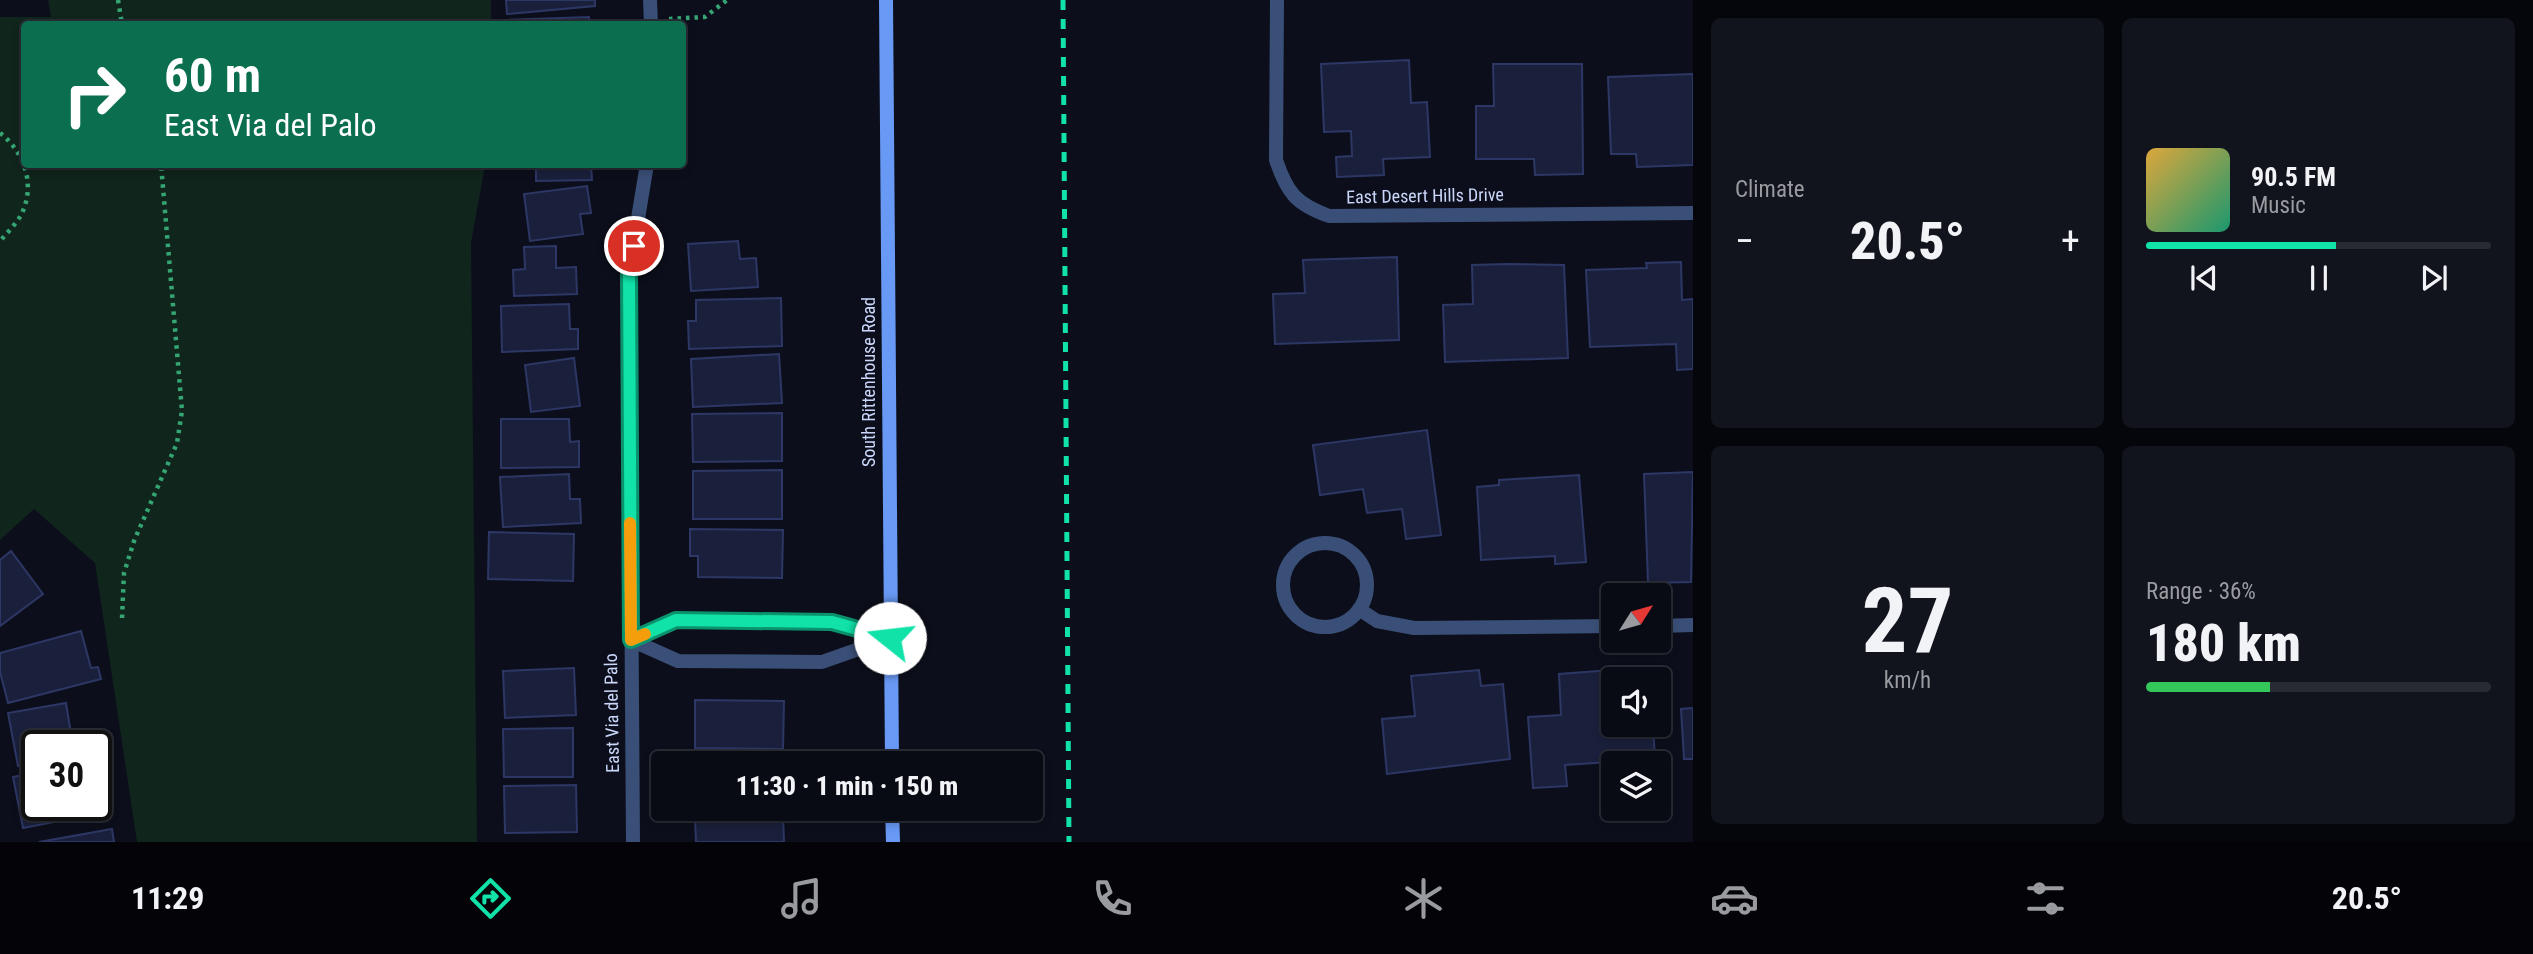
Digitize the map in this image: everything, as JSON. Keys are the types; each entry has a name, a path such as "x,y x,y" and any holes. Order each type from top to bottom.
{"main road":[{"name":"South Rittenhouse Road","path":"886,0 892,751"},
{"path":"892,821 892,842"}],"street":[{"path":"650,0 651,21"},
{"name":"East Desert Hills Drive","path":"1277,0 1276,160 1284,185 1303,207 1329,216 1693,213"},
{"name":"East Via del Palo","path":"633,842 629,273 646,168"},
{"path":"1317,544 1344,548 1363,568 1367,582 1366,596 1359,609 1338,625 1324,627 1299,618 1284,596 1286,569 1293,558 1317,544"},
{"path":"1359,609 1377,621 1414,628 1601,626"},
{"path":"631,640 676,620 832,622 890,638"},
{"path":"1671,626 1693,625"},
{"path":"631,640 678,661 822,662 890,638"}],"path":[{"path":"118,0 122,21"},
{"path":"662,21 705,17 727,0"},
{"path":"0,133 10,141 21,160"},
{"path":"0,241 20,216 29,191 26,168"},
{"path":"122,618 124,573 134,541 177,443 183,411 161,168"}],"green space":[{"path":"48,0 491,0 491,21 21,21 21,168 484,168 471,243 477,842 137,842 95,563 34,509 0,540 0,17 51,17"}],"building":[{"path":"506,0 595,0 595,6 507,14"},
{"path":"589,17 589,21 504,20"},
{"path":"1409,60 1411,103 1427,102 1430,157 1383,159 1384,175 1337,177 1336,157 1352,156 1351,131 1324,132 1321,64"},
{"path":"1493,64 1582,64 1583,174 1535,175 1534,159 1476,159 1476,106 1494,106"},
{"path":"1693,74 1693,165 1637,167 1636,154 1611,154 1608,77"},
{"path":"536,168 591,168 592,180 536,181"},
{"path":"587,186 591,213 580,214 583,234 530,241 524,194"},
{"path":"738,241 740,259 756,258 758,287 691,291 688,244"},
{"path":"556,246 556,268 576,267 577,294 514,296 513,270 525,269 524,247"},
{"path":"1397,257 1399,340 1275,344 1273,294 1305,293 1303,260"},
{"path":"1681,262 1682,300 1693,299 1693,369 1677,370 1676,344 1590,347 1586,270 1647,268 1646,263"},
{"path":"1472,265 1564,265 1568,358 1445,362 1443,305 1473,304"},
{"path":"781,298 782,346 689,349 688,321 696,321 696,300"},
{"path":"569,304 570,329 578,329 578,349 502,352 501,306"},
{"path":"779,354 782,403 693,407 691,359"},
{"path":"574,358 580,406 531,412 525,365"},
{"path":"782,413 782,461 693,462 692,414"},
{"path":"501,419 569,419 570,442 579,441 579,467 501,468"},
{"path":"1427,430 1441,535 1406,539 1402,509 1367,513 1363,489 1320,495 1313,445"},
{"path":"782,470 782,519 693,519 693,471"},
{"path":"1693,472 1691,582 1648,583 1644,474"},
{"path":"569,474 570,499 580,499 581,523 503,527 500,477"},
{"path":"1579,475 1586,562 1555,564 1555,556 1481,560 1477,487 1499,485 1499,480"},
{"path":"690,529 783,530 782,578 698,577 698,556 690,556"},
{"path":"489,532 574,534 573,581 488,579"},
{"path":"11,551 43,594 0,626 0,560"},
{"path":"81,631 91,668 98,667 101,679 8,703 0,672 0,653"},
{"path":"574,668 576,715 505,718 503,671"},
{"path":"1479,670 1481,686 1503,684 1510,759 1387,774 1382,719 1415,716 1411,676"},
{"path":"1601,671 1601,737 1654,737 1655,751 1601,751 1601,763 1565,765 1567,786 1533,788 1528,717 1561,715 1559,674"},
{"path":"695,700 784,701 783,749 695,748"},
{"path":"66,703 70,730 21,730 21,765 18,766 8,713"},
{"path":"1693,708 1693,759 1684,759 1681,709"},
{"path":"573,728 573,777 504,777 503,729"},
{"path":"21,775 21,818 13,777"},
{"path":"576,785 577,832 505,833 504,786"},
{"path":"22,821 59,821 23,828"},
{"path":"695,821 783,821 784,842 696,842"},
{"path":"112,829 114,842 39,842"}],"railway":[{"path":"1063,0 1069,842"}],"slow traffic":[{"path":"630,523 631,640 645,634"}],"route":[{"path":"634,246 629,273 631,640 676,620 832,622 890,638"}]}
